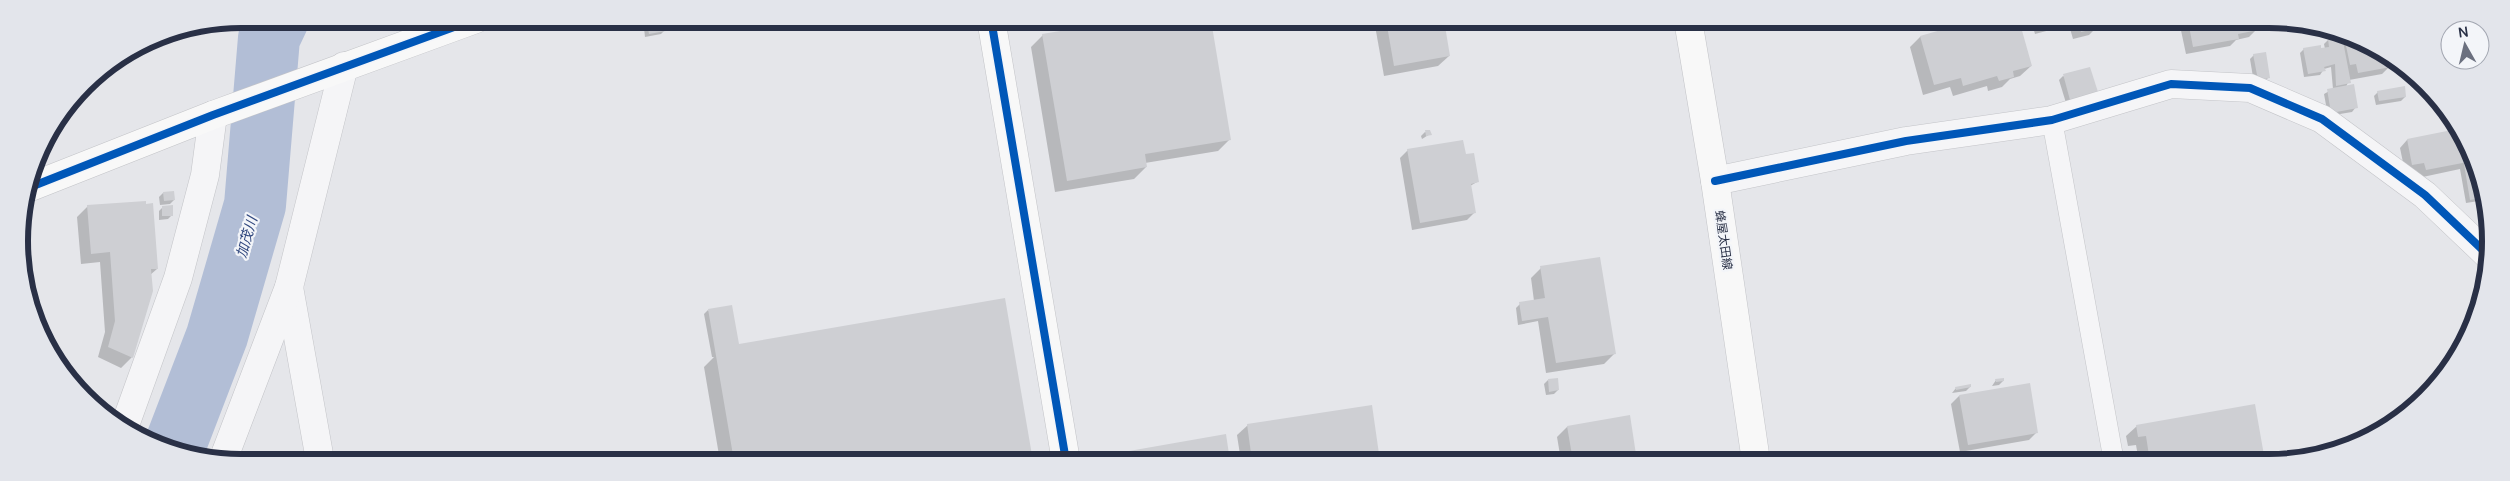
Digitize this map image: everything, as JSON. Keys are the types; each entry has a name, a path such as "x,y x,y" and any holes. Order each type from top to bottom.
{"street":[{"path":"35,185 213,115 451,28"},
{"path":"993,28 1065,454"},
{"name":"蜂屋太田線","path":"1689,28 1715,181 1755,454"},
{"path":"226,453 289,287 344,66"},
{"path":"1715,181 1906,141 2052,120 2171,84 2250,88 2322,119 2425,195 2482,250"},
{"path":"127,421 178,278 205,175 213,115"},
{"path":"289,287 319,454"}],"lane":[{"path":"2052,120 2113,454"}],"building":[{"path":"648,28 665,28 666,31 649,34"},
{"path":"1078,28 1212,28 1231,140 1145,154 1147,167 1067,181 1042,34"},
{"path":"1387,28 1445,28 1450,56 1394,66"},
{"path":"1948,28 2021,28 2032,66 2013,71 2014,77 1999,81 1997,76 1963,86 1961,78 1934,85 1920,36"},
{"path":"2080,28 2099,28 2081,32"},
{"path":"2189,28 2258,28 2258,30 2238,34 2239,39 2193,47"},
{"path":"2334,38 2343,41 2351,83 2336,86 2335,64 2324,67 2326,71 2308,74 2303,48 2321,45 2321,48 2329,47 2328,39"},
{"path":"2345,42 2364,49 2388,63 2391,67 2358,73 2356,64 2350,65"},
{"path":"2266,52 2270,78 2258,80 2253,54"},
{"path":"2090,67 2098,92 2070,100 2063,74"},
{"path":"2354,84 2358,108 2331,113 2327,89"},
{"path":"2405,86 2406,97 2379,101 2377,91"},
{"path":"1425,130 1430,130 1432,135 1426,136"},
{"path":"2452,130 2467,162 2426,170 2424,163 2412,165 2407,139"},
{"path":"1463,140 1466,154 1474,153 1479,182 1471,184 1476,213 1420,223 1407,149"},
{"path":"2468,163 2478,198 2470,200 2464,164"},
{"path":"174,191 175,200 164,201 163,192"},
{"path":"146,201 146,204 153,203 158,269 151,269 153,291 133,358 108,347 115,321 110,252 91,254 87,205"},
{"path":"173,205 173,216 162,216 162,206"},
{"path":"1600,257 1616,354 1556,363 1548,317 1522,321 1519,302 1545,298 1540,266"},
{"path":"1005,298 1032,454 733,454 708,309 732,305 739,344"},
{"path":"1558,378 1559,390 1549,392 1548,379"},
{"path":"2004,378 2004,381 1996,382 1995,379"},
{"path":"2030,383 2038,433 1968,445 1959,395"},
{"path":"1971,384 1971,387 1956,390 1955,387"},
{"path":"2255,404 2264,454 2149,454 2146,436 2138,437 2136,425"},
{"path":"1372,405 1379,454 1251,454 1247,424"},
{"path":"1630,415 1636,454 1572,454 1567,426"},
{"path":"1226,434 1229,454 1112,454"}],"waterway":[{"name":"加茂川","path":"176,443 217,336 255,205 269,38 274,28"}],"cycle path":[{"path":"35,185 213,115 451,28"},
{"path":"993,28 1065,454"},
{"path":"1715,181 1906,141 2052,120 2171,84 2250,88 2322,119 2425,195 2482,249"}]}
